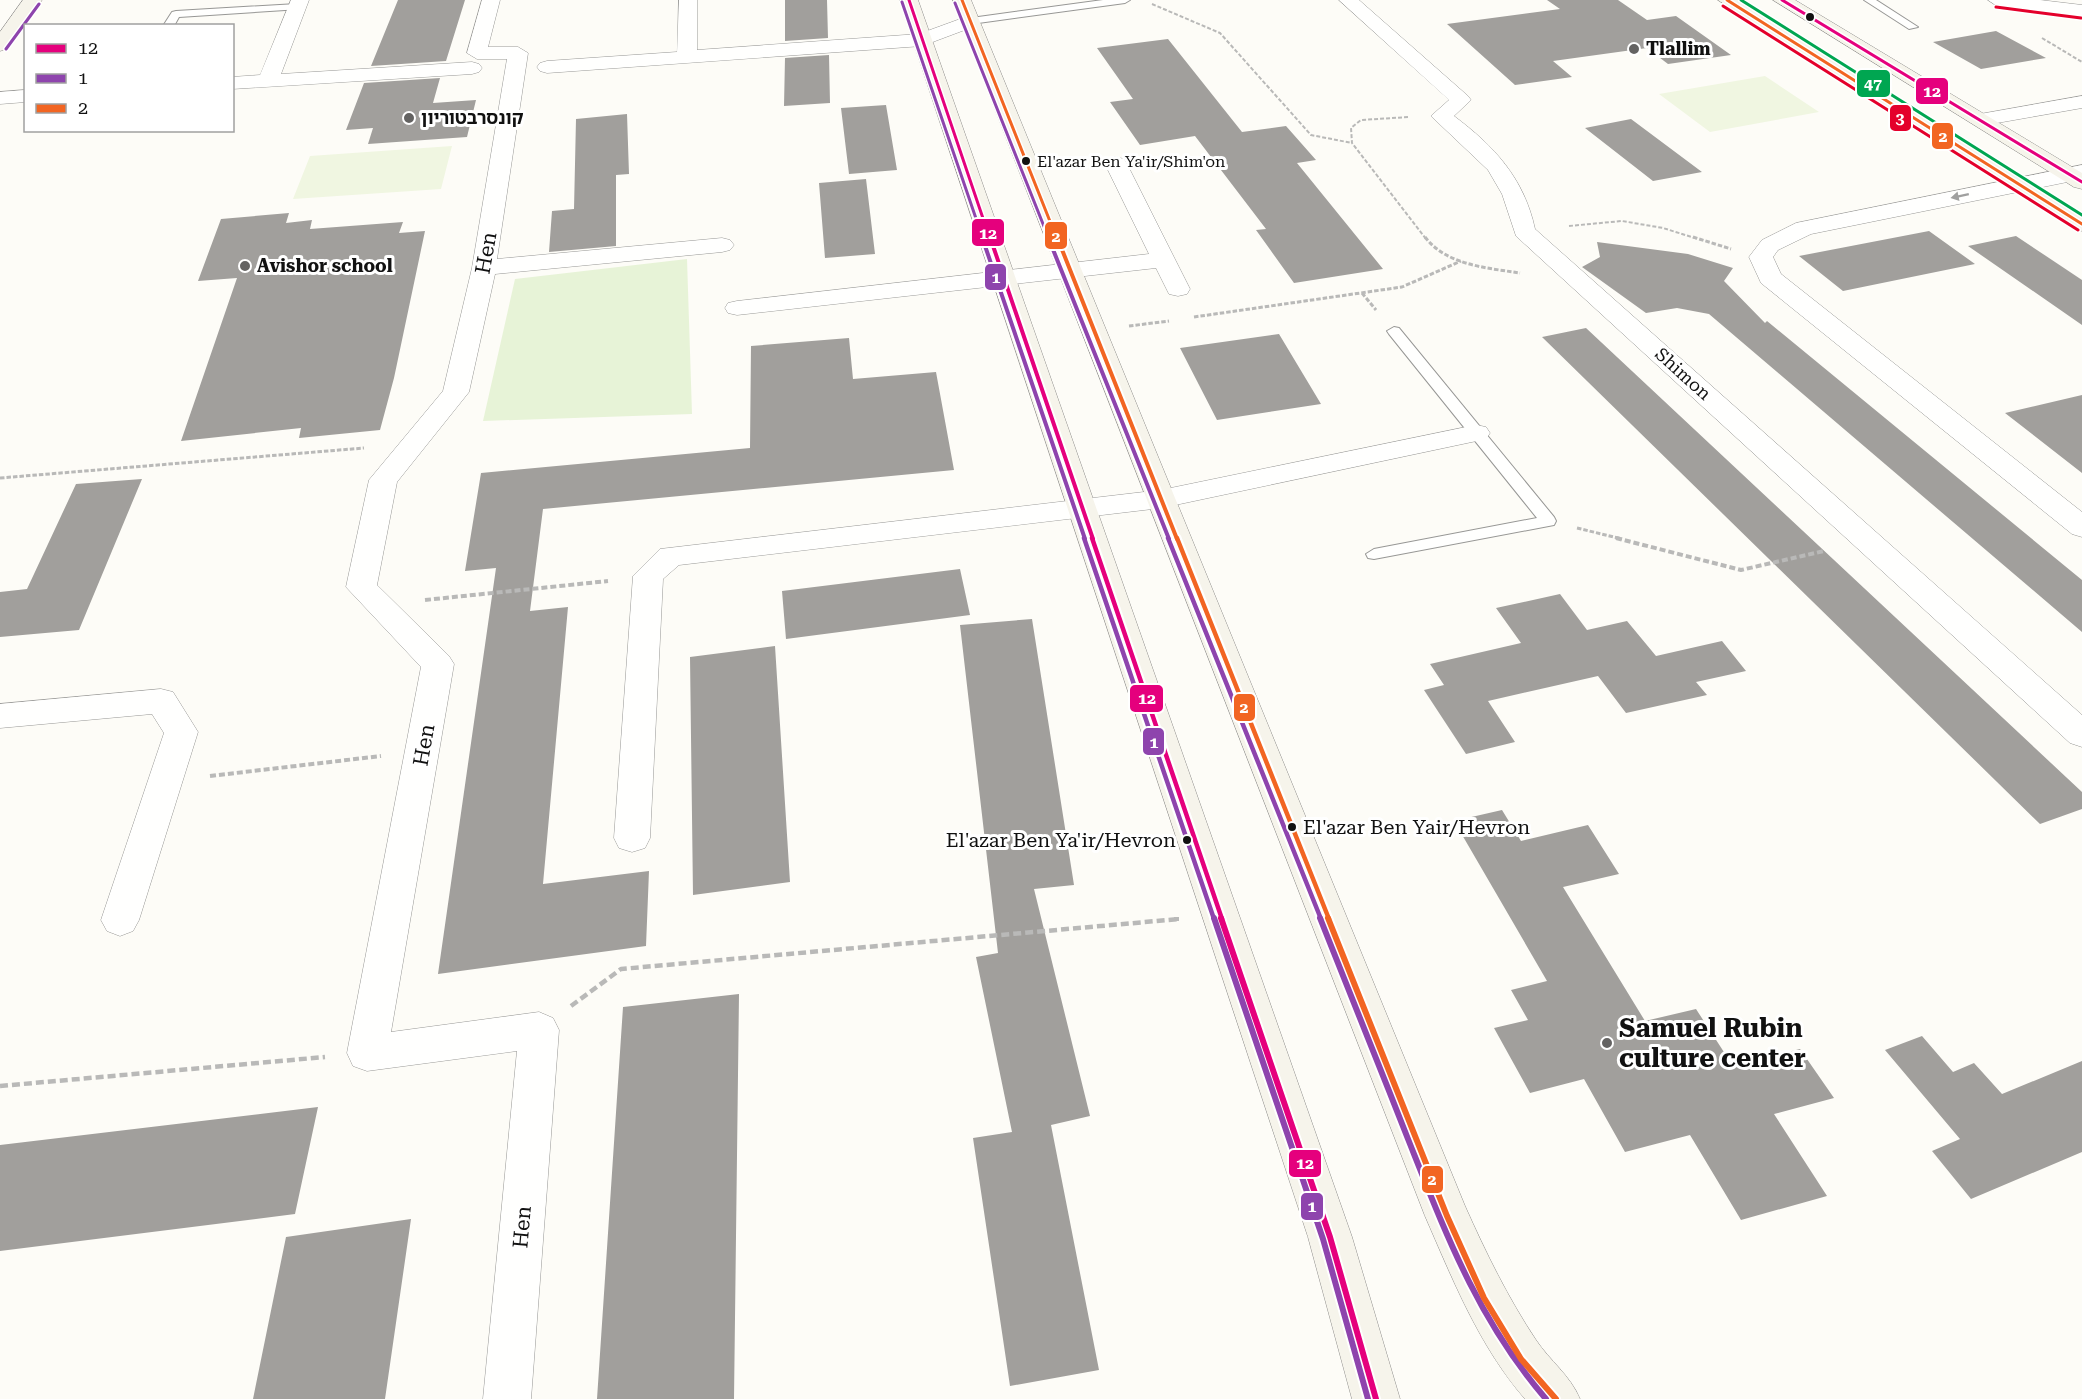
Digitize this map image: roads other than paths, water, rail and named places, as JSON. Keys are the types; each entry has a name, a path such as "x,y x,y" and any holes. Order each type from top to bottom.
{"street":[{"path":"0,45 33,0"},
{"name":"Hen","path":"490,0 477,53 518,53 484,268 456,392 383,480 361,587 438,664 367,1053 539,1030 507,1399"},
{"path":"687,57 688,0"},
{"path":"909,0 1330,1237 1376,1399"},
{"name":"Shimon","path":"1348,0 1461,100 1442,116 1475,142 1502,171 1520,206 1524,231 2082,734"},
{"path":"1727,0 2082,224"},
{"path":"1782,0 1980,120 2078,176"},
{"path":"1997,0 2082,11"},
{"path":"268,81 299,4"},
{"path":"547,67 922,40 966,11 1452,1226 1484,1298 1496,1318 1521,1359 1556,1399"},
{"path":"234,83 472,68"},
{"path":"0,98 24,96"},
{"path":"1980,120 2082,102"},
{"path":"1116,164 1178,289"},
{"path":"2078,176 2018,183 1804,228 1770,245 1761,257 1770,278 2082,527"},
{"path":"484,268 722,245"},
{"path":"737,308 1164,260"},
{"path":"632,838 648,576 671,556 1161,499 1476,433"},
{"path":"0,716 161,701 181,732 120,920"}],"lane":[{"path":"966,11 1125,0"},
{"path":"1869,0 1913,27"},
{"path":"169,24 176,14 299,4"},
{"path":"1374,554 1548,521 1394,332"}],"place":[{"name":"Tlallim","path":"1634,49"},
{"name":"קונסרבטוריון","path":"409,118"},
{"name":"El'azar Ben Ya'ir/Shim'on","path":"1026,161"},
{"name":"Avishor school","path":"245,266"},
{"name":"El'azar Ben Yair/Hevron","path":"1292,827"},
{"name":"El'azar Ben Ya'ir/Hevron","path":"1187,840"},
{"name":"Samuel Rubin culture center","path":"1607,1043"}]}
